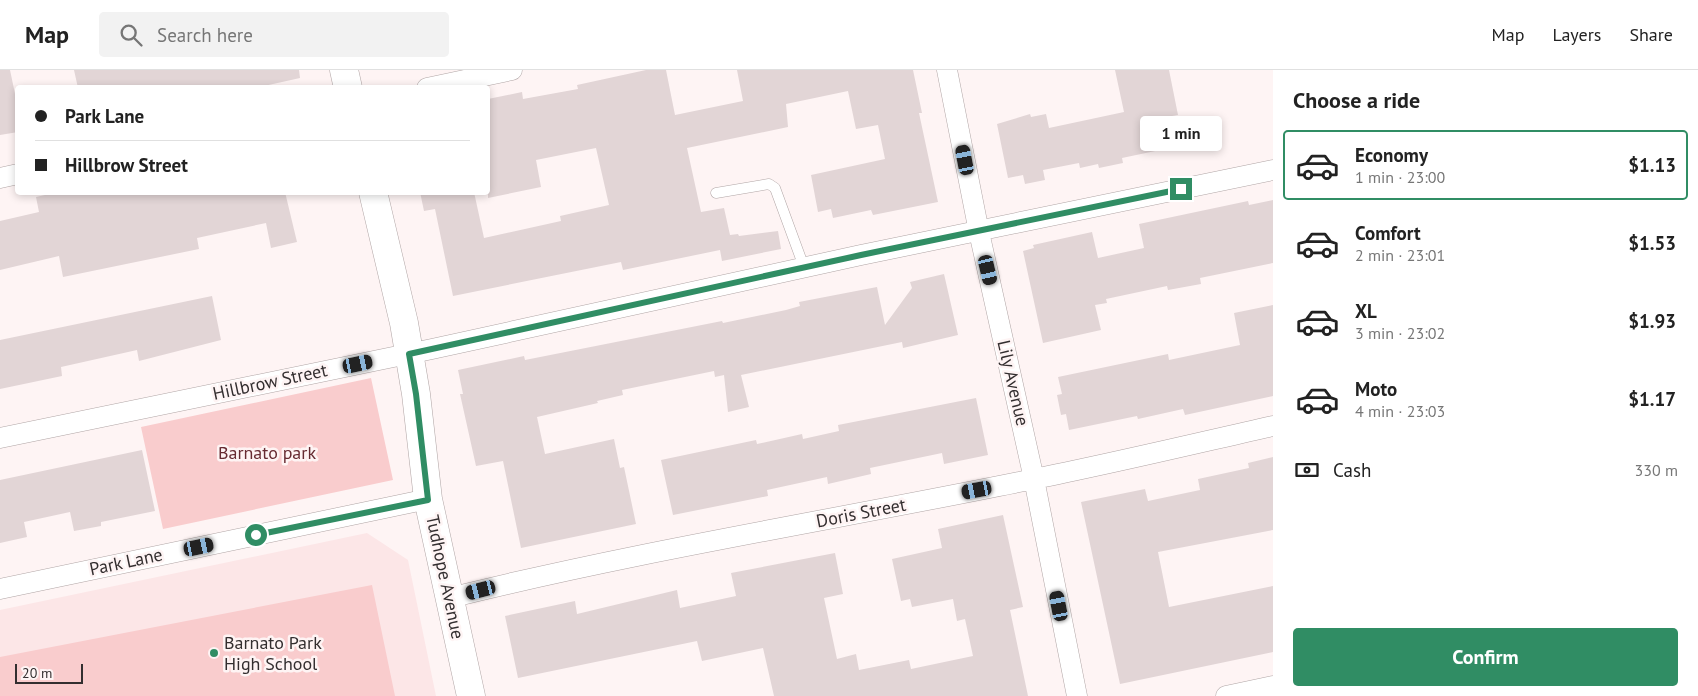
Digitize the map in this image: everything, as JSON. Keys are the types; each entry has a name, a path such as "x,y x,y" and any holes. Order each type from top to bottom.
{"street":[{"path":"344,70 347,85"},
{"path":"441,85 512,70"},
{"name":"Lily Avenue","path":"948,70 979,232 1034,479 1076,696"},
{"name":"Hillbrow Street","path":"0,438 409,354 804,267 1273,170"},
{"path":"0,178 15,175"},
{"name":"Tudhope Avenue","path":"374,195 404,323 416,394 428,500 471,696"},
{"name":"Doris Street","path":"449,598 513,582 1034,479 1273,426"},
{"name":"Park Lane","path":"0,589 428,500"},
{"path":"1226,696 1273,686"}],"lane":[{"path":"716,193 769,184 775,188 804,267"}],"shaded area":[{"name":"Barnato Park High School","path":"367,533 408,560 436,696 0,696 0,610"}],"green space":[{"name":"Barnato park","path":"371,378 393,480 163,529 141,427"},
{"path":"372,585 395,696 0,696 0,657"}],"building":[{"path":"0,70 10,70 15,94 15,132 0,135"},
{"path":"74,70 299,70 300,78 268,85 77,85"},
{"path":"646,70 666,70 675,115 743,101 737,70 913,70 922,113 919,113 938,202 873,215 871,210 833,218 831,209 818,212 811,175 885,159 878,125 856,129 848,91 786,104 788,127 687,148 701,212 724,208 730,235 738,234 739,236 778,231 781,249 722,261 720,250 623,270 621,262 453,296 435,209 424,211 421,195 475,195 484,238 561,221 560,216 609,205 596,148 536,160 541,187 488,198 488,195 490,195 490,99 522,92 523,99 578,89 577,85"},
{"path":"1115,70 1169,70 1178,115 1172,116 1179,146 1122,158 1123,163 1099,168 1098,164 1080,168 1079,163 1043,170 1045,180 1025,184 1023,175 1008,178 997,124 1030,114 1031,117 1046,114 1049,128 1124,112"},
{"path":"45,195 286,195 297,242 271,248 266,223 197,238 199,249 63,277 59,256 0,270 0,221 39,212 36,197"},
{"path":"1273,200 1273,263 1200,278 1201,284 1168,290 1167,286 1106,299 1107,303 1095,305 1101,330 1043,343 1023,251 1034,248 1033,245 1092,232 1098,258 1144,248 1139,224 1248,201 1249,205"},
{"path":"944,274 958,335 903,348 902,342 741,375 749,407 728,412 724,375 715,377 714,371 622,390 623,395 597,401 598,403 537,417 545,454 614,439 620,468 624,467 636,524 521,548 503,461 476,466 460,394 463,394 458,370 524,356 525,360 722,321 723,323 786,310 800,306 799,302 877,287 885,325 912,288 910,282"},
{"path":"212,296 221,340 139,361 137,350 61,367 62,376 0,389 0,340"},
{"path":"1273,305 1273,396 1185,415 1183,409 1138,419 1137,416 1069,430 1066,414 1061,415 1057,395 1062,394 1058,377 1168,354 1169,360 1240,345 1234,313"},
{"path":"976,398 988,455 944,464 942,453 870,468 871,474 828,484 827,477 767,490 768,496 673,515 661,460 756,440 757,444 802,434 803,439 839,431 838,425"},
{"path":"142,450 155,511 101,522 101,526 74,531 70,512 24,522 27,537 0,543 0,480"},
{"path":"1273,457 1273,530 1158,552 1169,607 1273,586 1273,652 1120,684 1081,502 1145,489 1148,501 1200,490 1198,479 1249,468 1248,463"},
{"path":"1003,515 1023,607 1010,610 1028,696 774,696 763,648 702,661 697,641 518,678 505,616 575,601 577,614 677,590 680,608 736,596 731,573 835,553 843,594 824,598 837,659 856,654 859,670 909,660 911,669 973,656 965,619 957,621 953,599 912,607 910,599 901,601 892,559 942,548 938,529"}],"place":[{"name":"Barnato Park High School","path":"214,653"}],"route":[{"path":"256,535 428,500 416,394 409,354 861,255 1181,189"}]}
